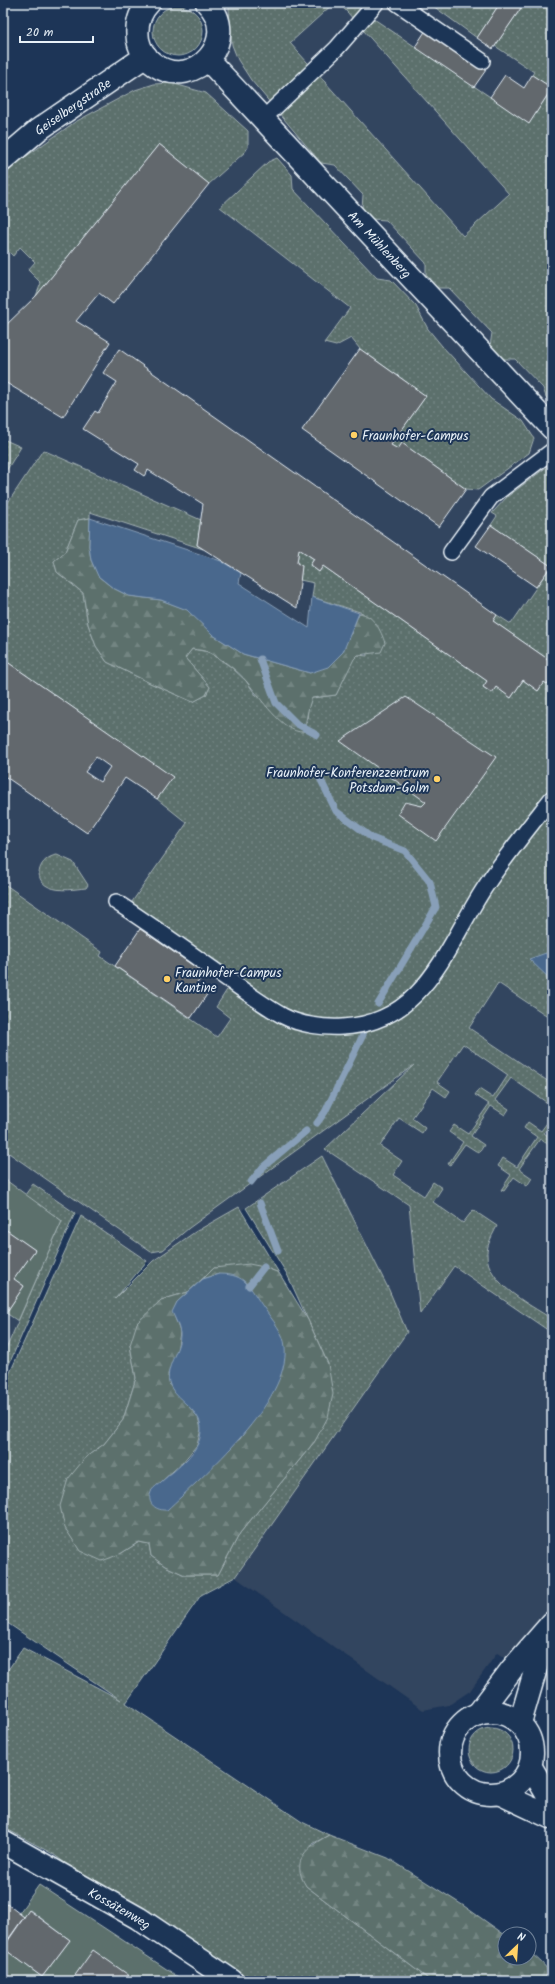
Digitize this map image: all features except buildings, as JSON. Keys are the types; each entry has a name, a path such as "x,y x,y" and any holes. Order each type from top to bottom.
{"street":[{"path":"149,3 139,19 137,32 139,45 146,56 158,67 175,72 194,69 208,60 215,49 219,30 215,13 207,3"},
{"name":"Geiselbergstraße","path":"3,160 38,130 146,56"},
{"name":"Am Mühlenberg","path":"208,60 552,428"},
{"path":"478,1714 512,1669 549,1627"},
{"path":"520,1723 549,1627"},
{"path":"489,1712 500,1713 520,1723 528,1732 532,1744 533,1755 531,1767 525,1779 514,1789 501,1794 490,1795 469,1789 461,1782 451,1763 450,1751 452,1739 458,1728 467,1720 478,1714 489,1712"},
{"path":"531,1767 552,1803"},
{"path":"501,1794 552,1818"},
{"name":"Kossätenweg","path":"3,1842 138,1918 232,1981"}],"lane":[{"path":"263,119 337,48 376,3"},
{"path":"397,3 482,61"},
{"path":"451,552 491,497 552,451"},
{"path":"116,902 248,993 285,1016 329,1027 365,1024 382,1017 412,999 427,984 455,940 487,884 552,798"}],"shaded area":[{"path":"207,3 552,3 552,1705 548,1684 497,1653 470,1691 449,1705 423,1710 235,1577 407,1332 322,1156 156,1268 75,1213 3,1378 3,160 146,56 166,71 215,49"},
{"path":"90,518 221,561 241,573 239,583 309,628 312,597 359,613 343,652 328,667 310,673 243,654 213,635 187,610 161,600 129,596 113,588 98,576 91,560 89,546"},
{"path":"546,953 552,958 552,981 529,959"},
{"path":"219,1274 236,1276 242,1279 251,1288 277,1326 285,1347 283,1368 274,1391 260,1414 242,1436 202,1478 167,1510 163,1510 156,1508 151,1503 150,1496 152,1491 193,1452 200,1438 201,1430 198,1417 173,1391 168,1379 170,1366 180,1340 178,1325 172,1312 177,1302 203,1279"}],"green space":[{"path":"230,3 334,3 290,43 463,236 509,194 339,3 376,3 368,15 529,123 552,89 552,404 546,397 543,388 515,359 502,359 490,346 492,333 449,288 436,288 426,277 426,263 386,220 372,219 362,208 363,195 335,165 321,163 251,80 238,60 232,45 229,9"},
{"path":"429,3 500,3 477,38"},
{"path":"514,3 552,3 552,88 532,75 534,72 495,46 521,8"},
{"path":"178,6 192,10 199,17 203,31 199,45 192,52 178,56 164,52 157,45 153,31 157,17 164,10"},
{"path":"171,83 206,93 248,131 248,147 245,152 209,184 159,144 36,296 41,283 28,270 35,262 20,247 13,256 3,246 3,177 18,162 75,122 135,90 154,84"},
{"path":"277,158 292,175 293,189 377,278 391,280 416,306 428,329 442,346 491,399 523,421 534,438 529,453 478,490 466,489 402,443 398,449 391,445 426,396 360,349 351,338 336,346 324,343 350,308 220,207 268,162"},
{"path":"3,439 21,447 3,476"},
{"path":"43,450 201,520 197,545 203,549 90,512 90,518 78,520 65,552 54,561 57,572 83,593 88,624 96,646 107,662 150,683 193,702 206,695 210,687 185,658 192,649 209,652 231,667 246,681 256,695 307,723 308,708 312,698 336,695 353,659 358,655 367,656 363,613 312,597 314,583 300,580 301,566 297,563 299,549 314,559 310,565 319,572 323,566 487,681 483,687 491,693 496,687 511,698 523,680 538,691 544,682 547,684 552,677 552,929 546,937 552,941 552,1019 498,983 469,1028 552,1084 552,1106 511,1078 495,1100 509,1109 505,1115 491,1106 471,1136 484,1145 479,1153 465,1144 450,1165 448,1164 463,1142 449,1132 454,1125 468,1134 489,1104 475,1095 479,1089 493,1098 508,1075 463,1044 437,1082 450,1091 446,1097 433,1088 412,1118 425,1128 422,1133 399,1118 380,1146 402,1161 393,1175 424,1196 433,1182 442,1188 433,1202 463,1223 473,1210 497,1226 488,1246 487,1258 491,1270 508,1290 552,1319 552,1333 454,1266 420,1314 409,1205 325,1149 414,1065 189,1228 163,1250 151,1252 3,1149 3,883 102,952 100,956 217,1037 230,1018 216,1007 232,982 127,909 187,823 157,799 172,777 3,659 3,510"},
{"path":"552,463 552,662 493,621 497,615 511,624 551,566 491,525 497,516 492,513 507,497"},
{"path":"90,518 89,546 91,560 99,577 113,588 129,596 161,600 188,610 213,635 243,654 310,673 351,634 359,613 364,614 373,620 385,643 381,652 358,655 354,659 336,695 312,698 303,732 295,731 288,727 272,713 239,673 230,666 208,652 192,649 185,658 210,687 206,695 193,702 107,662 96,646 88,624 83,593 57,572 54,561 65,552 78,520"},
{"path":"57,855 73,862 88,885 86,888 68,890 53,889 43,883 39,874 42,864 51,857"},
{"path":"552,1116 552,1121 544,1133 552,1139 552,1147 540,1139 519,1169 532,1178 527,1186 514,1177 504,1191 501,1190 511,1175 498,1166 503,1158 517,1167 537,1137 524,1128 528,1122 541,1131"},
{"path":"322,1156 389,1290 407,1332 235,1577 201,1595 126,1703 302,1822 329,1835 312,1844 306,1886 431,1981 232,1981 138,1918 53,1854 3,1827 3,1677 23,1648 121,1700 3,1620 3,1388 81,1216 147,1261 115,1299 153,1261 195,1232 239,1207 279,1273 264,1267 214,1268 188,1292 161,1300 130,1345 136,1378 123,1420 104,1444 86,1457 120,1554 139,1542 149,1544 151,1556 165,1566 185,1575 218,1575 240,1533 315,1441 328,1364 287,1274 246,1208"},
{"path":"3,1178 62,1221 18,1321 6,1313 24,1286 14,1279 35,1250 5,1229 3,1231"},
{"path":"33,1184 75,1213 3,1378 3,1356 62,1221 25,1195"},
{"path":"249,1264 264,1267 279,1273 308,1320 328,1364 333,1394 328,1417 315,1441 240,1533 218,1575 185,1575 165,1566 151,1556 149,1544 139,1542 120,1554 102,1561 80,1551 65,1528 60,1506 68,1479 86,1457 104,1444 123,1420 136,1378 130,1345 137,1323 161,1300 188,1292 177,1302 173,1312 180,1332 177,1352 168,1374 170,1386 198,1417 201,1429 197,1445 183,1462 151,1491 240,1439 254,1419 219,1274 203,1279 214,1268"},
{"path":"487,1728 495,1728 507,1734 513,1746 513,1754 507,1766 495,1772 487,1772 475,1766 469,1754 469,1746 475,1734"},
{"path":"329,1835 388,1858 464,1906 497,1929 497,1966 537,1966 537,1959 550,1973 552,1981 431,1981 306,1886 301,1877 300,1862 303,1855 314,1844"},
{"path":"39,1885 183,1981 3,1981 3,1948 42,1977 70,1940 30,1910 24,1917 19,1913"}],"waterway":[{"path":"260,659 276,703 297,724 317,735"},
{"path":"318,774 336,811 372,838 405,851 430,882 436,907 378,1004"},
{"path":"317,1123 325,1112 363,1035"},
{"path":"251,1182 263,1167 306,1131"},
{"path":"260,1203 278,1251"},
{"path":"249,1286 264,1267"}],"place":[{"name":"Fraunhofer-Campus","path":"354,435"},
{"name":"Fraunhofer-Konferenzzentrum Potsdam-Golm","path":"437,779"},
{"name":"Fraunhofer-Campus Kantine","path":"167,979"}]}
